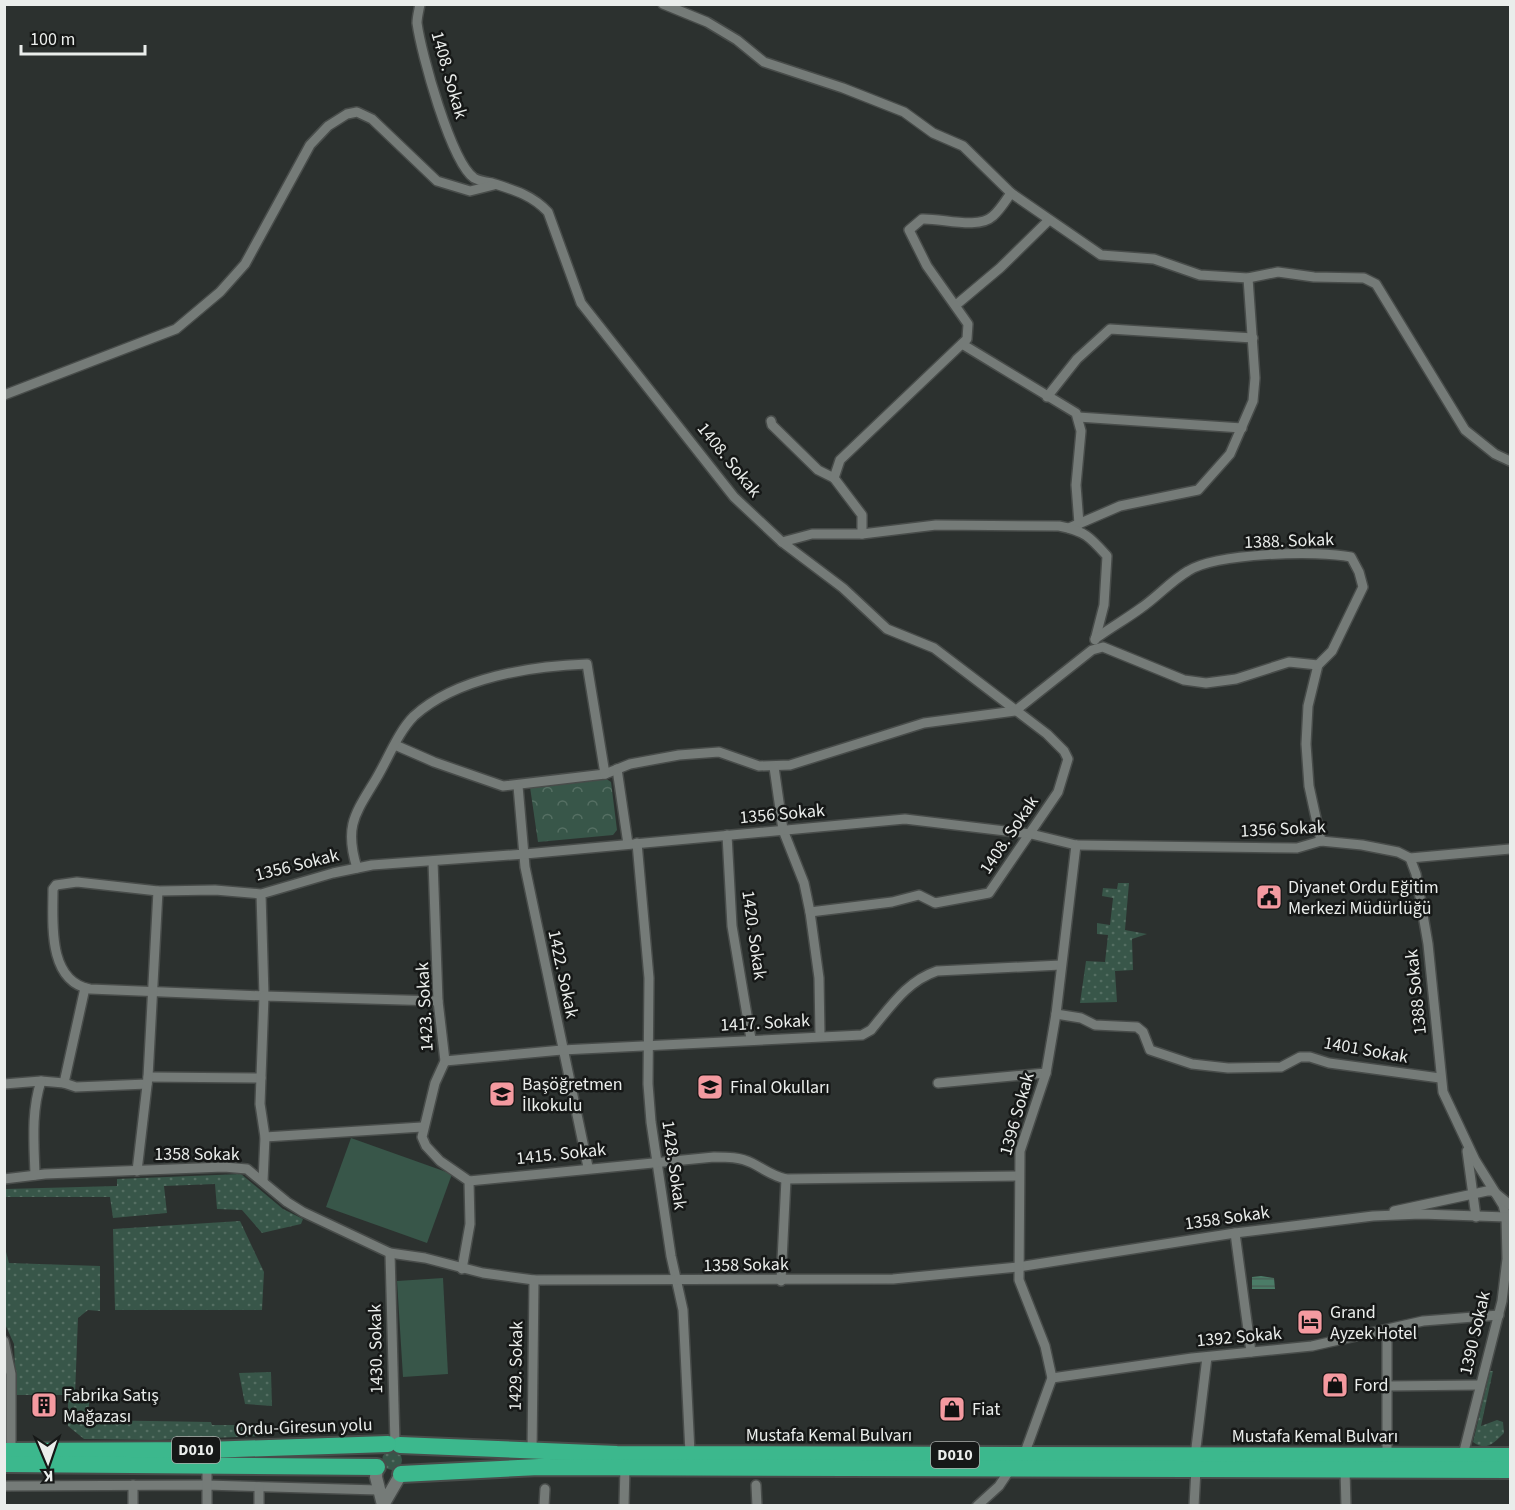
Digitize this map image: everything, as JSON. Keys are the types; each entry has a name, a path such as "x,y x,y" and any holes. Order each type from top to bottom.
{"highway":[{"name":"Mustafa Kemal Bulvarı","path":"394,1444 532,1452 1024,1455 1345,1470 1510,1470"},
{"name":"Ordu-Giresun yolu","path":"6,1455 394,1444"},
{"path":"394,1444 409,1457 408,1467 401,1474 389,1477 377,1467 377,1454 394,1444"},
{"name":"Ordu-Giresun yolu","path":"6,1455 207,1466 377,1467"},
{"name":"Mustafa Kemal Bulvarı","path":"401,1474 539,1467 1011,1468 1387,1455 1510,1456"}],"street":[{"name":"1408. Sokak","path":"420,4 417,21 421,39 452,146 461,165 475,178 522,192 537,201 548,212 581,303 734,498 782,542 843,588 887,629 934,648 1047,734 1064,751 1068,759 1058,792 989,893 935,903 920,895 892,902 810,912"},
{"path":"663,4 707,22 737,40 764,62 843,88 904,112 933,133 963,146 1011,193 1101,255 1154,260 1200,275 1248,278 1278,272 1314,277 1364,278 1376,284 1465,430 1495,454 1510,460"},
{"path":"4,395 176,329 185,322 220,292 245,264 310,145 328,126 347,114 357,112 372,119 437,181 470,190 496,185"},
{"path":"834,478 840,460 967,339 968,324 927,266 909,230 922,219 983,222 993,217 1011,193"},
{"path":"956,305 1000,268 1049,220"},
{"path":"1069,528 1120,506 1198,490 1230,454 1253,401 1253,338 1248,278"},
{"path":"1047,397 1077,359 1110,329 1253,338"},
{"path":"962,344 1076,413 1081,431 1076,485 1079,524"},
{"path":"1078,417 1242,428"},
{"path":"771,421 772,425 818,470 834,478 862,515 862,534"},
{"path":"782,542 812,534 862,534 936,525 1069,528 1088,535 1107,556 1104,605 1092,650"},
{"name":"1388. Sokak","path":"1095,639 1141,608 1189,569 1222,561 1331,553 1351,557 1359,572 1363,587 1332,651 1318,665 1308,706 1306,744 1309,786 1321,841"},
{"path":"395,745 489,782 518,786 605,774 679,754 719,752 759,766 774,767 790,765 924,723 1015,711 1092,650 1103,647 1184,680 1206,682 1236,679 1289,662 1318,665"},
{"path":"357,868 350,837 352,820 395,745 413,717 441,697 474,681 587,664 605,774"},
{"path":"774,767 783,830 804,883 810,912 819,978 820,1036"},
{"name":"1428. Sokak","path":"617,769 633,844 650,978 648,1084 656,1163 670,1256 678,1282 688,1372 690,1454"},
{"name":"1422. Sokak","path":"518,786 525,867 588,1167"},
{"name":"1356 Sokak","path":"85,988 68,978 57,958 53,889 57,885 77,882 158,891 215,890 261,894 357,868 904,819 1031,834 1076,845 1297,848 1321,841 1379,848 1410,858 1510,849"},
{"name":"1420. Sokak","path":"727,835 732,926 751,1040"},
{"name":"1396 Sokak","path":"1052,1378 1046,1346 1018,1280 1020,1250 1018,1176 1020,1151 1046,1072 1056,1014 1076,845"},
{"name":"1388 Sokak","path":"1410,858 1416,874 1428,944 1443,1092 1465,1140 1503,1205 1508,1218"},
{"name":"1423. Sokak","path":"422,1127 445,1061 438,1001 434,861"},
{"path":"137,1171 148,1080 158,891"},
{"path":"261,894 264,996 260,1104 265,1137 263,1181"},
{"name":"1417. Sokak","path":"445,1061 562,1050 862,1035 871,1030 910,983 938,971 1061,966"},
{"path":"64,1083 85,988 154,993 438,1001"},
{"name":"1401 Sokak","path":"1056,1014 1081,1018 1095,1025 1137,1028 1143,1032 1150,1050 1192,1064 1261,1068 1281,1066 1300,1057 1310,1057 1329,1063 1440,1078"},
{"path":"938,1083 1046,1072"},
{"path":"4,1084 41,1081 64,1083 76,1087 148,1080 261,1078"},
{"path":"35,1175 33,1120 35,1100 41,1081"},
{"path":"265,1137 422,1127 422,1137 426,1146 440,1161 469,1180 470,1224 462,1269"},
{"path":"1465,1140 1476,1217"},
{"name":"1415. Sokak","path":"469,1180 588,1167 714,1157 736,1157 753,1163 774,1176 786,1179"},
{"name":"1358 Sokak","path":"4,1179 35,1175 237,1167 247,1169 303,1212 390,1253 424,1258 462,1269 534,1280 678,1282 893,1279 1018,1267 1235,1233 1373,1216 1421,1214 1508,1218"},
{"path":"781,1281 786,1179 1018,1176"},
{"path":"1373,1216 1473,1193 1493,1191 1510,1205"},
{"name":"1390 Sokak","path":"1463,1455 1499,1315 1507,1259 1508,1218"},
{"path":"1235,1233 1251,1352"},
{"name":"1430. Sokak","path":"390,1253 394,1444"},
{"name":"1429. Sokak","path":"532,1452 534,1280"},
{"name":"1392 Sokak","path":"1052,1378 1207,1357 1312,1346 1423,1321 1499,1315"},
{"path":"1387,1330 1387,1455"},
{"path":"4,1341 11,1374 6,1455"},
{"path":"1194,1506 1195,1462 1207,1357"},
{"path":"1024,1455 1052,1378"},
{"path":"1387,1386 1480,1385"},
{"path":"207,1466 207,1506"},
{"path":"377,1467 378,1490 383,1506 401,1474"},
{"path":"624,1506 625,1467"},
{"path":"977,1506 999,1486 1011,1468"},
{"path":"1345,1470 1346,1506"},
{"path":"133,1485 133,1506"},
{"path":"4,1486 206,1485 378,1490"},
{"path":"756,1485 757,1506"},
{"path":"259,1487 259,1506"},
{"path":"544,1506 545,1489"}],"green space":[{"path":"605,778 611,782 617,830 613,835 538,842 530,787"},
{"path":"1118,883 1129,883 1125,930 1147,934 1132,939 1133,970 1115,971 1117,1002 1080,1003 1086,961 1105,962 1108,935 1097,934 1097,923 1110,925 1113,898 1102,896 1103,888 1117,889"},
{"path":"351,1138 452,1174 427,1243 326,1207"},
{"path":"241,1174 283,1209 303,1219 301,1224 262,1233 242,1210 217,1209 215,1184 164,1186 167,1213 113,1218 110,1197 5,1197 5,1189 117,1186 117,1179"},
{"path":"240,1221 264,1272 262,1310 115,1310 113,1229"},
{"path":"5,1248 9,1263 100,1266 100,1311 88,1310 78,1318 75,1395 16,1395 14,1344 5,1324"},
{"path":"443,1278 448,1374 403,1377 397,1281"},
{"path":"1490,1371 1493,1371 1481,1426 1497,1420 1503,1422 1504,1433 1490,1445 1482,1446 1473,1442"},
{"path":"271,1372 272,1406 245,1404 239,1373"},
{"path":"68,1398 89,1401 89,1420 211,1422 212,1425 242,1425 242,1422 261,1426 261,1436 157,1440 84,1439 68,1426"},
{"path":"392,1450 399,1453 402,1460 399,1467 392,1470 385,1467 382,1460 385,1453"}],"shaded area":[{"path":"1252,1277 1274,1278 1275,1289 1252,1289"}],"place":[{"name":"Diyanet Ordu Eğitim Merkezi Müdürlüğü","path":"1269,897"},
{"name":"Final Okulları","path":"710,1087"},
{"name":"Başöğretmen İlkokulu","path":"502,1094"},
{"name":"Grand Ayzek Hotel","path":"1310,1322"},
{"name":"Ford","path":"1335,1385"},
{"name":"Fabrika Satış Mağazası","path":"44,1405"},
{"name":"Fiat","path":"952,1409"}]}
